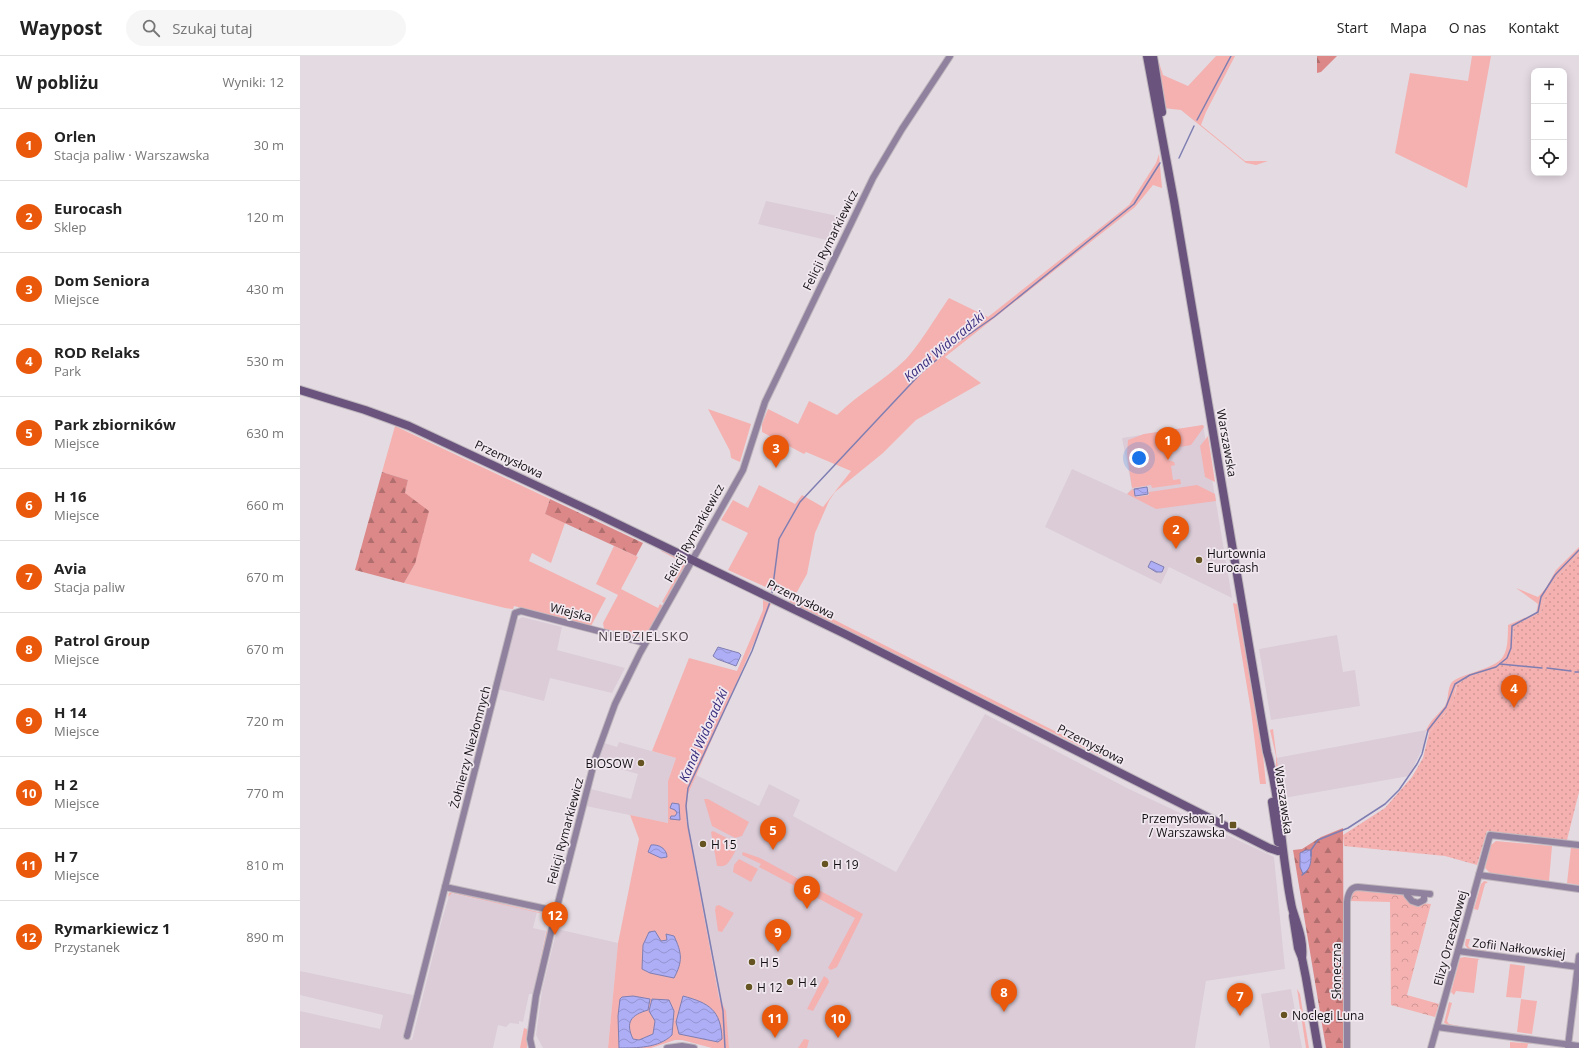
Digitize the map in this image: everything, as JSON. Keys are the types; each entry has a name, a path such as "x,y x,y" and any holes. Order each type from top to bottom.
{"main road":[{"name":"Warszawska","path":"1147,56 1163,138 1281,827 1282,850 1293,909 1293,922 1298,948 1302,958 1318,1048"},
{"name":"Warszawska","path":"1153,56 1162,110 1163,138"},
{"name":"Przemysłowa","path":"300,390 365,410 409,426 852,637 1269,848 1282,850"}],"street":[{"name":"Felicji Rymarkiewicz","path":"532,1048 530,1039 536,996 556,911 589,783 604,733 625,682 743,470 765,402 872,178 950,56"},
{"name":"Wiejska","path":"515,613 521,611 645,644"},
{"name":"Żołnierzy Niezłomnych","path":"407,1036 515,613"},
{"name":"Elizy Orzeszkowej","path":"1431,1048 1490,835 1579,845"},
{"path":"1479,875 1579,889"},
{"path":"445,887 556,911"},
{"name":"Słoneczna","path":"1347,1048 1348,894 1352,889 1358,887 1407,892"},
{"path":"1407,892 1427,894 1424,900 1418,903 1412,901 1407,895 1407,892"},
{"name":"Zofii Nałkowskiej","path":"1458,951 1578,967"},
{"path":"1568,1046 1579,956"},
{"path":"1437,1027 1568,1046 1579,1046"},
{"path":"667,1048 682,1046 694,1048"}],"shaded area":[{"path":"766,201 847,218 835,242 758,224"},
{"path":"1203,425 1232,598 1169,567 1161,584 1045,527 1072,469 1127,494 1132,488 1122,438"},
{"path":"522,617 562,627 557,650 625,668 612,693 550,678 544,701 498,689 514,623"},
{"path":"1337,635 1343,672 1355,670 1360,706 1271,720 1259,649"},
{"path":"985,714 1129,789 1274,857 1285,969 1206,981 1195,1048 729,1048 725,1011 719,998 686,818 688,794 696,775 759,806 769,784 800,800 793,816 896,872"},
{"path":"1426,730 1424,745 1409,776 1284,798 1276,758"},
{"path":"619,742 676,758 668,781 668,823 586,806 591,789 631,799 638,774 598,763 604,743 617,747"},
{"path":"450,893 537,912 533,928 546,931 533,994 529,994 523,1022 519,1021 519,1024 510,1023 506,1027 498,1025 493,1048 300,1048 300,1011 380,1029 383,1015 300,995 300,971 413,995 404,1038 412,1040 441,923"},
{"path":"557,929 618,943 608,1048 543,1048 536,1035 542,990"},
{"path":"1291,989 1302,1048 1270,1048 1261,994"}],"green space":[{"path":"1157,56 1163,75 1188,86 1216,56 1235,56 1206,112 1201,125 1245,161 1268,161 1256,165 1246,163 1181,110 1163,108"},
{"path":"1317,56 1337,56 1321,72 1317,73"},
{"path":"1472,56 1491,56 1467,188 1395,153 1410,73 1468,81"},
{"path":"1159,154 1162,188 1153,185 1135,207 945,357 981,383 916,420 883,453 835,492 829,501 815,533 807,574 793,599 1106,757 1102,757 788,603 792,599 728,570 748,533 721,520 733,500 748,508 759,485 795,504 802,495 823,507 851,471 806,452 804,454 762,432 762,424 768,409 798,424 809,401 837,415 906,359 923,338 949,298 988,317 1129,205 1156,163"},
{"path":"708,409 751,424 740,462 731,458 730,451"},
{"path":"1203,425 1204,427 1191,445 1180,447 1179,442 1171,444 1173,454 1167,455 1168,460 1174,462 1175,465 1171,466 1173,480 1180,479 1181,484 1152,488 1151,485 1132,488 1127,454 1128,440 1144,434"},
{"path":"395,426 550,499 545,514 565,523 551,563 532,553 529,561 606,598 591,626 514,606 513,609 505,608 404,583 415,564 405,493 408,480 382,472"},
{"path":"1208,436 1215,482 1205,477 1200,446"},
{"path":"382,472 408,480 405,493 429,511 415,564 404,583 355,570"},
{"path":"1197,485 1215,494 1216,501 1156,509 1127,494 1133,489 1136,497 1149,495 1149,492"},
{"path":"550,499 643,543 636,556 545,514"},
{"path":"614,546 638,557 621,589 658,608 660,604 663,606 648,634 644,636 626,636 604,629 603,623 618,595 596,584"},
{"path":"1579,547 1579,553 1551,587 1541,612 1513,626 1515,648 1513,656 1507,663 1500,667 1473,676 1458,684 1451,705 1429,733 1426,730 1428,726 1445,706 1450,684 1460,677 1496,663 1501,659 1505,654 1507,647 1508,625 1536,613 1538,604 1516,588 1538,597 1546,588 1556,570"},
{"path":"664,549 686,563 664,603 662,602 684,563 661,551"},
{"path":"1579,553 1579,792 1567,840 1487,831 1477,865 1445,856 1344,846 1343,835 1385,808 1412,777 1423,758 1429,733 1445,714 1453,701 1457,685 1466,678 1495,669 1509,661 1515,649 1513,626 1541,612 1551,587"},
{"path":"763,600 771,604 688,794 686,818 719,998 726,1011 729,1048 712,1048 682,1040 675,1040 651,1048 608,1048 618,943 639,839 630,815 668,823 668,781 676,758 652,751 689,658 737,671 763,610"},
{"path":"1233,603 1237,604 1263,755 1266,784 1260,784 1251,711"},
{"path":"1273,729 1279,776 1276,776 1276,756 1270,730"},
{"path":"704,799 708,799 749,822 742,836 735,838 712,826"},
{"path":"1343,828 1344,1048 1326,1048 1293,850 1302,849 1321,837"},
{"path":"713,831 737,843 734,854 725,866 717,866 711,832"},
{"path":"1496,841 1552,846 1549,881 1490,873 1485,868 1491,845"},
{"path":"1571,847 1579,848 1579,885 1567,883"},
{"path":"743,852 760,858 863,914 837,967 831,970 828,968 855,918 759,867 761,864 742,855"},
{"path":"739,859 758,869 751,882 733,872 734,865"},
{"path":"1484,881 1488,882 1485,884 1478,910 1474,909 1481,884"},
{"path":"1356,889 1403,894 1410,902 1431,904 1407,995 1439,1004 1435,1017 1391,1005 1390,902 1351,901 1352,892"},
{"path":"452,892 547,914 550,915 551,921 548,924 548,915 452,893 448,897 449,893"},
{"path":"719,905 734,913 722,932 718,931 715,910 716,906"},
{"path":"547,929 547,934 533,994"},
{"path":"1466,939 1470,939 1468,946 1470,948 1499,953 1468,949 1465,945"},
{"path":"1460,958 1480,959 1478,960 1474,993 1456,991 1454,995 1451,992"},
{"path":"1510,964 1525,966 1521,998 1506,997"},
{"path":"824,976 829,982 813,1011 807,1009"},
{"path":"1297,989 1300,994 1309,1048 1306,1048"},
{"path":"1521,999 1537,1001 1532,1034 1517,1032"},
{"path":"1449,1002 1452,1003 1447,1021 1449,1024 1470,1028 1449,1025 1444,1023"},
{"path":"524,1028 527,1029 527,1048 520,1048"},
{"path":"804,1039 809,1040 807,1048 798,1048"},
{"path":"1510,1042 1536,1044 1528,1044 1527,1048 1510,1048"}],"water":[{"path":"1147,487 1148,494 1135,496 1134,489"},
{"path":"1151,561 1164,567 1162,572 1156,572 1148,567"},
{"path":"718,647 739,653 741,655 736,666 713,656"},
{"path":"672,803 679,804 680,820 670,819 671,816 675,816 677,813 675,810 670,808"},
{"path":"651,845 657,845 664,849 667,857 661,858 648,852"},
{"path":"1306,850 1311,850 1311,860 1308,869 1303,874 1300,867 1300,853"},
{"path":"655,931 661,941 667,940 666,934 674,936 677,942 680,952 680,962 674,978 650,973 642,969 643,945 649,932"},
{"path":"633,996 650,999 648,1010 637,1014 631,1020 630,1028 633,1039 639,1040 653,1034 655,1021 649,1011 652,999 669,1000 674,1011 672,1035 661,1043 654,1045 619,1048 618,1016 620,999 622,997"},
{"path":"683,996 707,1005 712,1009 719,1021 722,1039 718,1042 679,1034 676,1022"}],"waterway":[{"name":"Kanał Widoradzki","path":"1197,120 1231,56"},
{"name":"Kanał Widoradzki","path":"1179,158 1194,126"},
{"name":"Kanał Widoradzki","path":"772,593 779,539 800,502 921,373 955,344 994,317 1134,204 1160,163"},
{"path":"1311,856 1311,850 1318,840 1348,828 1385,804 1399,790 1417,764 1422,754 1428,730 1446,707 1455,684 1470,675 1496,667 1507,658 1511,648 1512,626 1538,612 1541,597 1555,575 1579,550"},
{"name":"Kanał Widoradzki","path":"725,1048 723,1011 688,826 686,806 688,788 752,651 770,602"},
{"path":"1500,664 1542,668"},
{"path":"1547,668 1571,671"},
{"path":"1302,875 1306,872"}],"place":[{"name":"Orlen","path":"1168,460"},
{"name":"Dom Seniora","path":"776,468"},
{"name":"Eurocash","path":"1176,549"},
{"name":"Hurtownia Eurocash","path":"1199,560"},
{"name":"ROD Relaks","path":"1514,708"},
{"name":"BIOSOW","path":"641,763"},
{"name":"Przemysłowa 1 / Warszawska","path":"1233,825"},
{"name":"H 15","path":"703,844"},
{"name":"Park zbiorników","path":"773,850"},
{"name":"H 19","path":"825,864"},
{"name":"H 16","path":"807,909"},
{"name":"Rymarkiewicz 1","path":"555,935"},
{"name":"H 14","path":"778,952"},
{"name":"H 5","path":"752,962"},
{"name":"H 4","path":"790,982"},
{"name":"H 12","path":"749,987"},
{"name":"Patrol Group","path":"1004,1012"},
{"name":"Noclegi Luna","path":"1284,1015"},
{"name":"Avia","path":"1240,1016"},
{"name":"H 7","path":"775,1038"},
{"name":"H 2","path":"838,1038"}],"district":[{"name":"NIEDZIELSKO","path":"644,636"}]}
